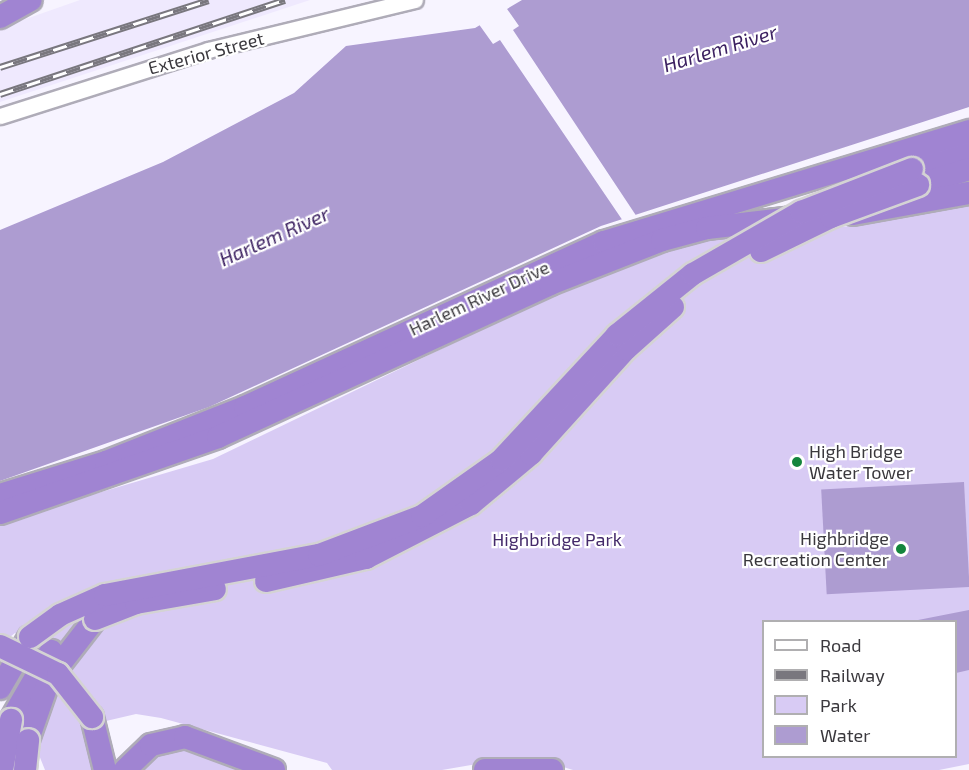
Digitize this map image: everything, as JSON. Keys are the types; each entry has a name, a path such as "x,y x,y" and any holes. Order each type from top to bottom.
{"highway":[{"path":"0,17 31,0"},
{"name":"Harlem River Drive","path":"0,495 106,462 245,407 604,242 969,131"},
{"path":"2,770 6,722 54,657 95,619 143,602 337,567 432,528 520,464 626,349 686,297 787,237 969,151"},
{"path":"0,660 60,615 105,595 319,555 411,522 501,460 611,340 693,274 801,212 915,177 969,170"},
{"name":"Harlem River Drive","path":"0,513 218,437 550,284 662,240 734,223 886,210 969,193"},
{"path":"0,688 30,636"},
{"path":"0,646 58,674 92,717 105,770"},
{"path":"26,770 28,740 54,657"},
{"path":"6,722 26,770"},
{"path":"125,770 151,745 179,737 206,741 274,770"},
{"path":"484,770 552,770"}],"street":[{"name":"Exterior Street","path":"0,117 208,50 415,0"}],"shaded area":[{"path":"80,0 310,0 0,102 0,28"}],"green space":[{"name":"Highbridge Park","path":"969,203 969,764 939,770 573,770 541,760 506,759 442,770 332,770 327,763 161,718 136,714 106,721 102,712 95,770 45,770 37,750 41,719 68,666 15,633 0,645 0,522 213,459 584,280 677,246 728,235 865,225"},
{"path":"196,749 245,770 137,770 165,751"}],"water":[{"name":"Harlem River","path":"522,0 969,0 969,107 601,226 209,407 0,481 0,230 163,162 294,93 346,46 475,28"},
{"name":"Highbridge Recreation Center","path":"964,482 969,587 827,594 821,489"},
{"path":"969,610 969,670 957,673 957,620 918,620"}],"pier":[{"path":"505,6 519,26 513,30 637,217 623,221 500,40 493,44 478,23"}],"railway":[{"path":"0,67 209,0"},
{"path":"0,94 285,0"}],"place":[{"name":"High Bridge Water Tower","path":"797,462"},
{"name":"Highbridge Recreation Center","path":"901,549"}]}
